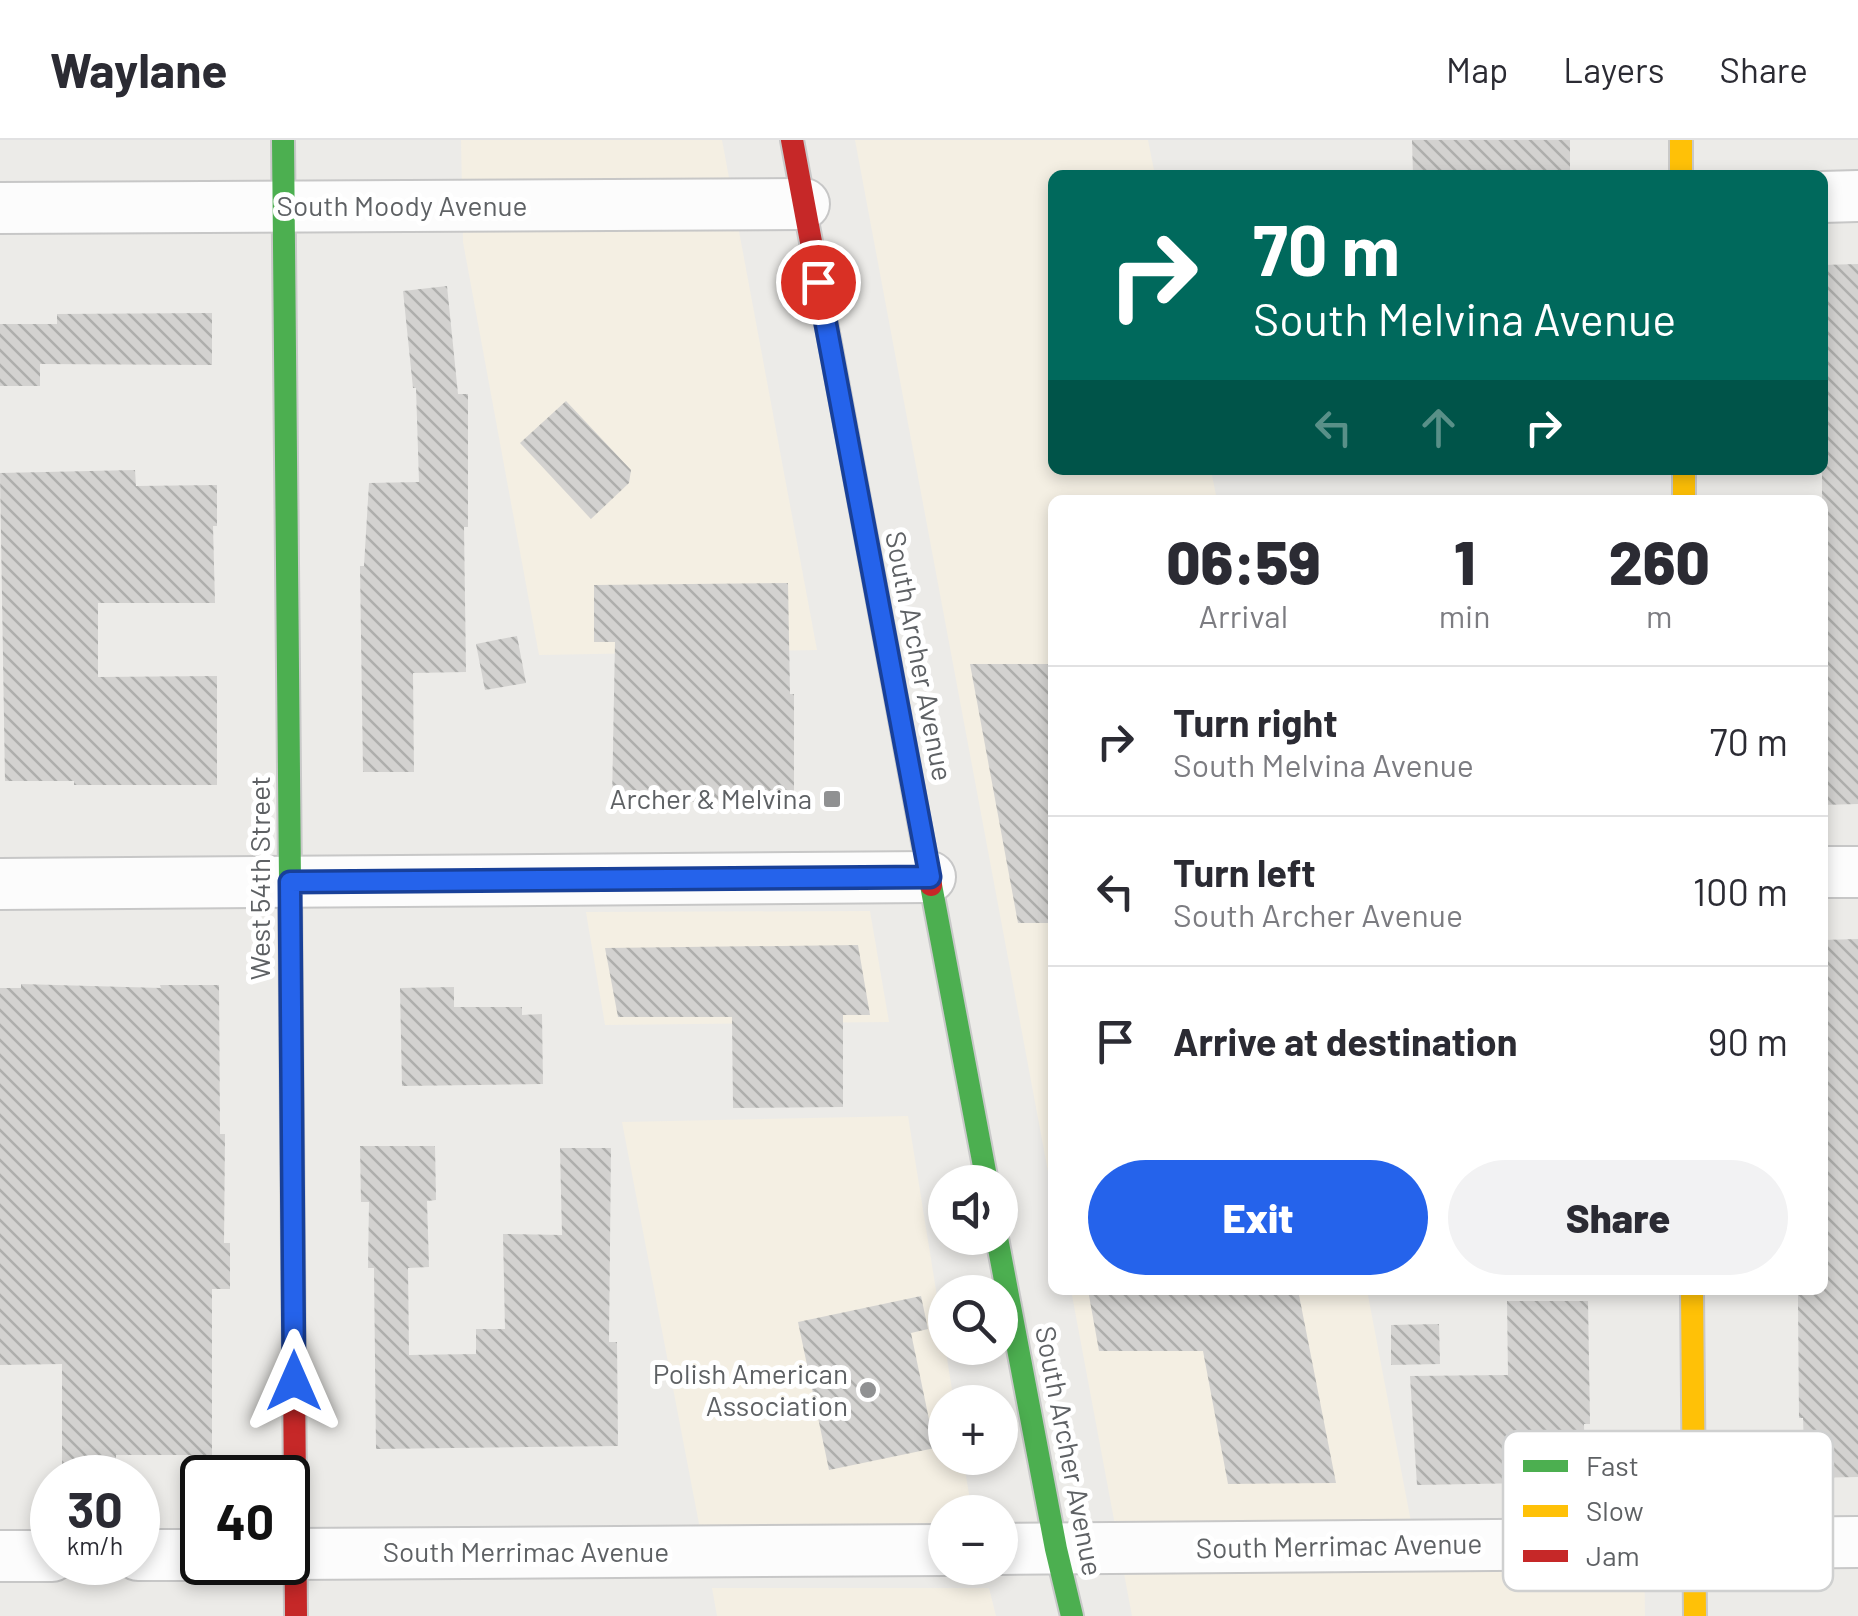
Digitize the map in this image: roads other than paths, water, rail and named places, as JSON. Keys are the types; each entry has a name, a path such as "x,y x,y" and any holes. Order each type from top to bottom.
{"main road":[{"name":"West 54th Street","path":"283,140 292,1455"},
{"name":"South Archer Avenue","path":"792,140 984,1165"},
{"path":"1681,140 1681,170"},
{"name":"South Archer Avenue","path":"1000,1255 1072,1616"},
{"path":"1692,1295 1694,1431"},
{"name":"West 54th Street","path":"294,1585 296,1616"}],"street":[{"path":"1828,196 1858,196"},
{"name":"South Moody Avenue","path":"0,208 804,204"},
{"path":"1828,872 1858,872"},
{"path":"0,884 930,877"},
{"name":"South Merrimac Avenue","path":"1833,1542 1858,1542"},
{"name":"South Merrimac Avenue","path":"1018,1550 1503,1545"},
{"name":"South Merrimac Avenue","path":"310,1554 928,1550"},
{"path":"0,1556 30,1556"}],"place":[{"name":"Archer & Melvina","path":"832,799"},
{"name":"Polish American Association","path":"868,1390"}]}
